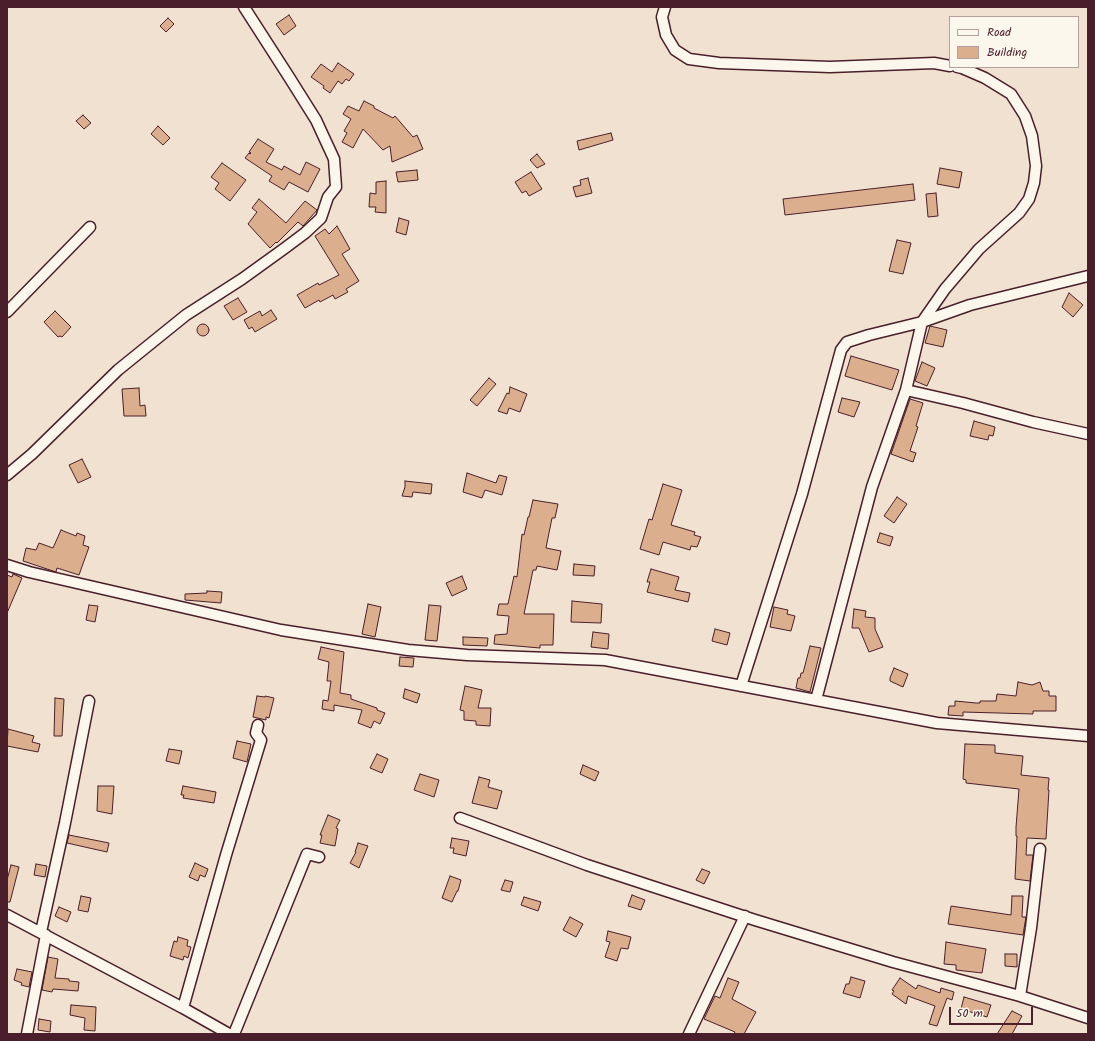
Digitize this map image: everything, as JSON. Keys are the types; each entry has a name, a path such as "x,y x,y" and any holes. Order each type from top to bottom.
{"street":[{"path":"7,475 32,454 118,370 186,315 279,253 305,233 321,218 328,197 336,187 334,160 316,120 244,7"},
{"path":"665,7 662,17 666,35 675,50 690,59 719,63 822,66 934,63 949,66"},
{"path":"816,700 872,487 906,390 922,322 945,289 979,249 1019,212 1029,199 1034,183 1036,166 1032,136 1025,116 1011,94 985,78 962,68"},
{"path":"7,312 90,227"},
{"path":"741,686 802,494 841,350 847,342 922,322 970,305 1088,276"},
{"path":"906,390 963,403 1033,422 1088,434"},
{"path":"7,565 29,572 281,630 416,651 467,655 605,660 937,723 1088,736"},
{"path":"27,1034 43,934 89,701"},
{"path":"183,1008 226,855 261,740 256,733 258,725"},
{"path":"460,818 587,865 755,920 893,962 1020,996 1088,1018"},
{"path":"1020,996 1031,928 1040,849"},
{"path":"234,1034 307,854 319,858"},
{"path":"7,915 229,1034"},
{"path":"689,1034 745,916"}],"building":[{"path":"289,15 296,26 284,35 276,24"},
{"path":"168,18 174,24 166,32 160,26"},
{"path":"338,63 354,74 349,81 346,79 342,84 338,81 330,93 323,88 324,86 311,77 321,64 332,72"},
{"path":"364,101 393,118 395,116 413,137 417,135 423,149 392,162 390,146 383,150 363,129 353,148 342,142 347,133 344,131 351,119 343,114 348,106 359,111"},
{"path":"83,115 91,123 84,129 76,121"},
{"path":"158,126 170,138 163,145 151,134"},
{"path":"611,133 613,140 579,150 577,141"},
{"path":"258,139 274,149 266,162 282,170 284,166 300,175 306,162 320,169 308,192 289,182 284,190 269,181 272,176 245,158 249,153 251,153 249,152"},
{"path":"537,154 545,164 537,168 530,160"},
{"path":"222,163 246,180 230,201 215,189 219,183 211,177"},
{"path":"940,168 962,172 959,188 937,184"},
{"path":"417,170 418,180 398,182 396,172"},
{"path":"531,172 542,189 529,196 526,191 522,193 515,182"},
{"path":"588,178 592,193 576,197 573,187 581,185 580,180"},
{"path":"386,181 386,213 375,212 376,207 369,207 370,193 376,194 376,182"},
{"path":"913,184 915,200 785,215 783,199"},
{"path":"936,193 938,216 928,217 926,194"},
{"path":"259,199 286,223 305,201 317,210 303,226 298,222 270,248 248,224 257,212 252,208"},
{"path":"399,218 409,221 406,235 396,232"},
{"path":"337,226 350,249 342,254 359,281 346,289 348,292 335,299 333,295 320,302 319,300 305,308 297,295 318,283 319,285 339,275 315,236 325,229 329,234"},
{"path":"897,240 911,243 903,274 889,271"},
{"path":"1069,293 1083,305 1073,317 1062,307"},
{"path":"238,298 247,312 233,320 224,306"},
{"path":"271,310 277,319 255,332 252,327 249,329 244,320 260,311 262,316"},
{"path":"55,311 71,327 62,337 58,337 44,322"},
{"path":"201,324 205,324 209,330 205,336 201,336 197,332 197,328"},
{"path":"930,326 947,330 943,347 925,343"},
{"path":"851,356 899,370 892,390 845,376"},
{"path":"922,362 935,368 927,386 915,381"},
{"path":"489,378 496,384 477,406 470,400"},
{"path":"510,387 527,394 520,412 509,408 507,414 498,411 507,393 509,394"},
{"path":"139,388 140,406 145,405 146,416 124,416 122,389"},
{"path":"842,398 860,402 854,417 838,412"},
{"path":"910,399 923,403 916,426 918,427 910,451 916,453 913,462 891,454"},
{"path":"974,421 995,427 993,436 989,435 988,440 970,436"},
{"path":"82,459 91,477 78,483 69,465"},
{"path":"467,473 496,483 499,475 507,477 502,495 485,490 482,498 463,492"},
{"path":"405,481 432,484 431,494 413,492 412,497 402,496"},
{"path":"663,484 682,490 671,525 695,532 694,535 701,537 697,547 691,546 690,550 663,542 659,555 640,549 649,519 652,520"},
{"path":"897,497 907,504 894,523 884,516"},
{"path":"533,500 558,504 555,518 552,518 546,548 561,551 557,570 537,566 536,570 533,570 524,614 554,614 553,645 540,645 540,648 494,644 495,635 507,634 509,616 497,615 499,604 508,604 514,576 517,577 522,534 524,535"},
{"path":"61,530 76,536 77,533 85,536 83,545 89,547 79,575 57,568 56,572 23,561 26,548 36,550 39,543 53,548"},
{"path":"880,533 893,537 890,546 877,542"},
{"path":"574,564 595,566 594,576 573,575"},
{"path":"651,569 679,577 675,590 690,593 688,602 647,592 650,582 647,582"},
{"path":"13,574 22,578 7,613 7,575 12,577"},
{"path":"462,576 467,589 452,596 446,583"},
{"path":"207,591 222,592 221,603 185,600 185,594 207,593"},
{"path":"572,601 602,604 601,623 571,622"},
{"path":"368,604 381,607 375,637 362,634"},
{"path":"89,605 98,606 95,622 86,620"},
{"path":"429,605 441,606 437,641 425,640"},
{"path":"774,607 788,610 787,614 795,616 791,631 770,627"},
{"path":"854,609 866,611 865,617 875,618 875,629 883,647 869,652 859,628 852,628"},
{"path":"715,629 730,633 727,645 712,641"},
{"path":"593,632 609,634 608,649 591,647"},
{"path":"463,637 488,638 487,646 463,645"},
{"path":"810,646 821,648 810,692 796,688 798,678 800,678 801,673 803,673"},
{"path":"321,647 344,652 340,693 351,695 351,699 377,708 377,710 385,713 380,724 374,721 371,728 358,723 362,710 334,705 334,711 322,709 323,700 328,701 331,681 327,681 329,662 318,659"},
{"path":"400,657 414,658 413,667 399,666"},
{"path":"894,668 908,674 903,687 890,681"},
{"path":"1018,682 1032,685 1040,682 1043,691 1049,691 1049,696 1056,696 1056,711 1033,711 1033,714 963,712 963,716 948,715 949,706 955,706 955,701 980,703 980,701 996,701 997,694 1016,696"},
{"path":"465,686 482,690 478,708 491,708 490,726 476,725 476,721 464,720 464,711 460,710"},
{"path":"405,689 420,694 417,703 403,698"},
{"path":"257,696 274,698 269,718 266,717 266,720 253,717"},
{"path":"55,698 64,699 62,736 54,736"},
{"path":"8,729 34,736 32,742 40,744 38,752 7,746"},
{"path":"237,741 251,744 247,762 233,758"},
{"path":"965,744 995,745 995,753 1023,756 1021,775 1049,778 1046,839 1027,838 1026,855 1033,855 1030,881 1015,879 1016,827 1019,789 966,783 966,780 963,779"},
{"path":"169,749 182,751 179,764 166,761"},
{"path":"377,754 388,759 382,773 370,768"},
{"path":"583,765 599,772 595,781 580,774"},
{"path":"420,774 439,780 434,797 414,790"},
{"path":"479,777 490,780 488,787 502,791 497,809 472,803"},
{"path":"98,786 114,786 112,814 97,811"},
{"path":"183,786 216,792 214,803 183,798 184,795 181,795"},
{"path":"328,815 340,820 336,828 338,829 335,846 320,843 322,835 320,835"},
{"path":"69,835 109,843 107,852 67,843"},
{"path":"452,838 469,841 466,856 453,853 454,848 450,848"},
{"path":"358,843 368,846 359,868 350,863 356,852"},
{"path":"195,863 208,869 205,877 200,875 198,881 189,877"},
{"path":"36,864 47,866 45,877 34,875"},
{"path":"11,865 19,867 10,902 7,902 7,880"},
{"path":"702,869 710,872 704,884 696,880"},
{"path":"450,876 461,880 458,891 452,902 442,898"},
{"path":"505,880 513,882 510,892 501,890"},
{"path":"632,895 645,900 641,910 628,906"},
{"path":"81,896 91,898 88,912 78,910"},
{"path":"1012,896 1023,896 1022,917 1026,917 1023,935 948,924 951,906 1011,915"},
{"path":"524,897 541,902 538,911 521,905"},
{"path":"59,907 71,912 67,922 55,916"},
{"path":"570,917 583,924 576,937 563,930"},
{"path":"608,931 631,937 628,949 621,948 617,961 605,957 610,942 606,941"},
{"path":"178,937 188,940 187,946 191,947 188,958 184,956 183,960 170,956 174,941 177,942"},
{"path":"946,942 986,949 982,973 956,970 956,965 944,964"},
{"path":"1005,954 1017,954 1017,967 1005,966"},
{"path":"48,957 58,959 55,978 69,979 69,981 79,982 78,991 53,989 52,992 42,990"},
{"path":"17,969 32,972 29,987 21,985 22,983 14,980"},
{"path":"851,977 865,981 860,998 843,993 846,984 849,984"},
{"path":"728,978 739,982 732,999 756,1012 744,1034 734,1034 735,1032 704,1019 715,996 720,998"},
{"path":"900,978 916,989 918,985 940,993 941,988 954,992 952,1000 947,998 937,1026 929,1024 935,1006 908,996 906,1004 892,994 894,991 892,990"},
{"path":"964,997 991,1005 987,1017 961,1009"},
{"path":"71,1005 96,1007 95,1031 84,1030 85,1018 70,1015"},
{"path":"1012,1011 1022,1016 1012,1034 997,1034"},
{"path":"39,1019 51,1021 50,1032 38,1030"}]}
